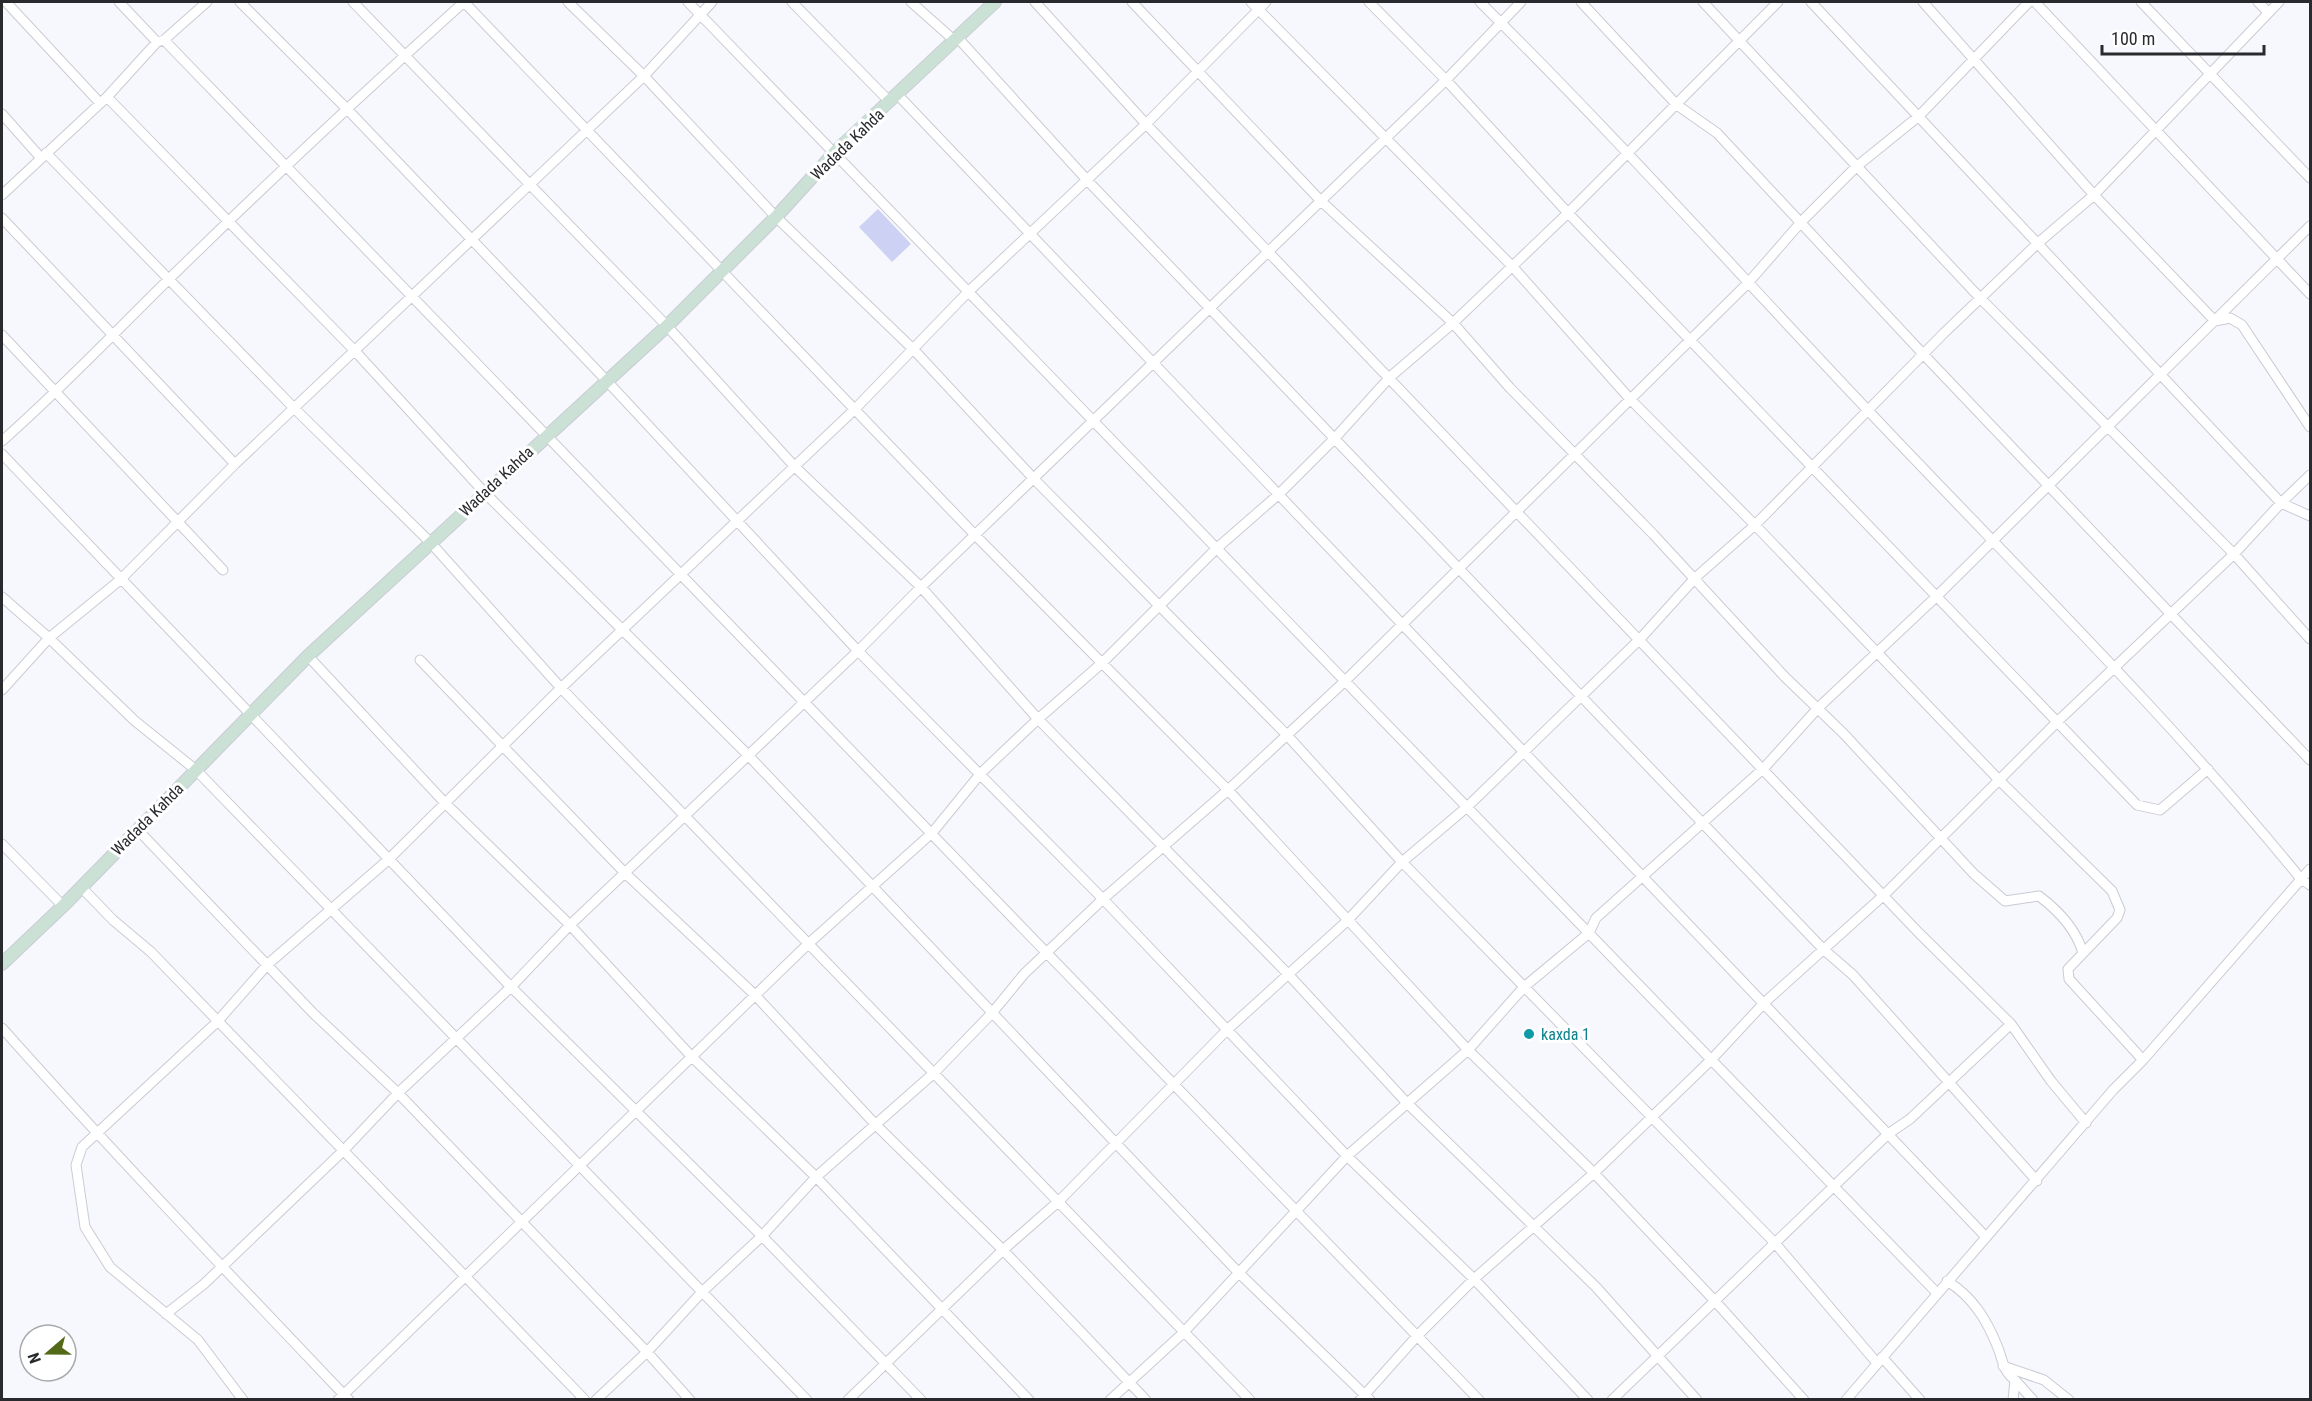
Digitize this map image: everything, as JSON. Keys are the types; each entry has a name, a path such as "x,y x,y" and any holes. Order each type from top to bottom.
{"main road":[{"name":"Wadada Kahda","path":"2,964 63,906 308,656 546,434 667,326 777,217 835,152 995,2"}],"street":[{"path":"6,2 103,100 230,221 354,350 484,492 748,756 1238,1272 1365,1398 1417,1335 1474,1279 1594,1173 1711,1060 1764,1004 1884,895 2057,722 2234,554 2281,502 2310,475"},
{"path":"119,2 289,166 1479,1400"},
{"path":"2,195 103,100 161,41 207,2"},
{"path":"240,2 471,238 858,651 981,773 1347,1156 1474,1279 1588,1400"},
{"path":"353,2 667,326 795,466 921,587 1038,719 1288,974 1406,1102 1532,1228 1596,1287 1697,1400"},
{"path":"2,441 55,394 169,279 347,109 464,2 976,536 1228,790 1468,1050 1594,1173 1714,1299 1804,1400"},
{"path":"568,2 644,76 777,217 914,350 1034,479 1286,734 1402,862 1653,1116 1774,1242 1880,1360 1920,1400"},
{"path":"688,2 1936,1292"},
{"path":"2,690 49,638 120,580 235,464 644,76 712,2"},
{"path":"792,2 1030,232 1985,1236"},
{"path":"911,2 956,39 1087,180 1703,824 1823,949 1853,975 2037,1181"},
{"path":"1035,2 1146,124 1390,376 1516,512 1764,768 1960,975 2011,1024 2051,1081 2086,1123"},
{"path":"1132,2 1320,201 1453,324 1574,455 1695,578 1784,676 1818,708 1974,874 2005,901 2039,896 2055,908 2079,938 2083,953"},
{"path":"243,1400 198,1340 110,1267 85,1227 76,1165 82,1147 217,1022 268,964 388,860 561,688 854,410 968,292 1197,73 1254,5 1266,2"},
{"path":"1370,2 1446,80 1568,213 2137,805 2160,810 2208,769"},
{"path":"1480,2 1626,152 1867,410 2115,667 2208,769 2301,879 2310,885"},
{"path":"166,1314 204,1284 222,1264 344,1150 398,1093 511,987 570,925 858,651 921,587 1446,80 1500,21 1521,2"},
{"path":"1581,2 1677,105 1717,133 1761,183 1802,221 1924,355 2310,760"},
{"path":"1703,2 1981,299 2234,554 2310,639"},
{"path":"2,1028 96,1133 222,1264 260,1309 285,1331 344,1398 464,1276 808,944 932,833 981,773 1162,606 1216,549 1279,494 1335,438 1390,376 1453,324 1568,213 1626,152 1677,105 1739,39 1778,2"},
{"path":"1811,2 2281,502 2310,516"},
{"path":"1923,2 2094,195 2215,321"},
{"path":"596,1400 647,1352 702,1292 762,1236 816,1177 934,1073 992,1013 1024,974 1048,954 1103,899 1228,790 1460,569 1748,283 1802,221 1856,167 1919,116 2029,2"},
{"path":"2035,2 2310,294"},
{"path":"2141,2 2310,178"},
{"path":"2258,2 2268,12"},
{"path":"848,1400 1003,1250 1059,1201 1227,1030 1347,921 1402,862 1467,807 1580,694 1640,639 1695,578 1755,525 1867,410 2038,243 2094,195 2279,2"},
{"path":"1254,5 1512,266 1630,399 1755,525 2000,781 2112,891 2120,910 2117,918 2068,969 2069,980 2143,1060"},
{"path":"2,114 430,542 561,688 1250,1400"},
{"path":"2,218 235,464"},
{"path":"1110,1400 1183,1333 1347,1156 1468,1050 1524,987 1589,933 1596,918 1764,768 1818,708 1937,596 2310,226"},
{"path":"2215,321 2230,318 2242,325 2310,427"},
{"path":"2,335 55,394 104,441 223,570"},
{"path":"2,454 120,580 251,712 388,860 511,987 762,1236 921,1400"},
{"path":"2,597 49,638 135,722 196,770 807,1400"},
{"path":"308,656 445,803 570,925 692,1057 816,1177 944,1308 1029,1400"},
{"path":"420,660 625,873 755,995 876,1125 1003,1250 1146,1400"},
{"path":"137,829 313,1013 398,1093 647,1352 690,1400"},
{"path":"2,844 63,906"},
{"path":"1846,1400 1936,1292 2037,1181 2112,1090 2143,1060 2310,869"},
{"path":"81,887 113,920 151,952 585,1400"},
{"path":"1612,1400 1659,1357 1714,1299 1888,1134 1910,1119 2011,1024"},
{"path":"1947,1281 1960,1289 1988,1324 2006,1373 2033,1400"},
{"path":"2004,1366 2044,1380 2069,1400"},
{"path":"2013,1400 2014,1380"}],"shaded area":[{"path":"878,209 911,244 892,262 859,227"}],"place":[{"name":"kaxda 1","path":"1529,1034"}]}
